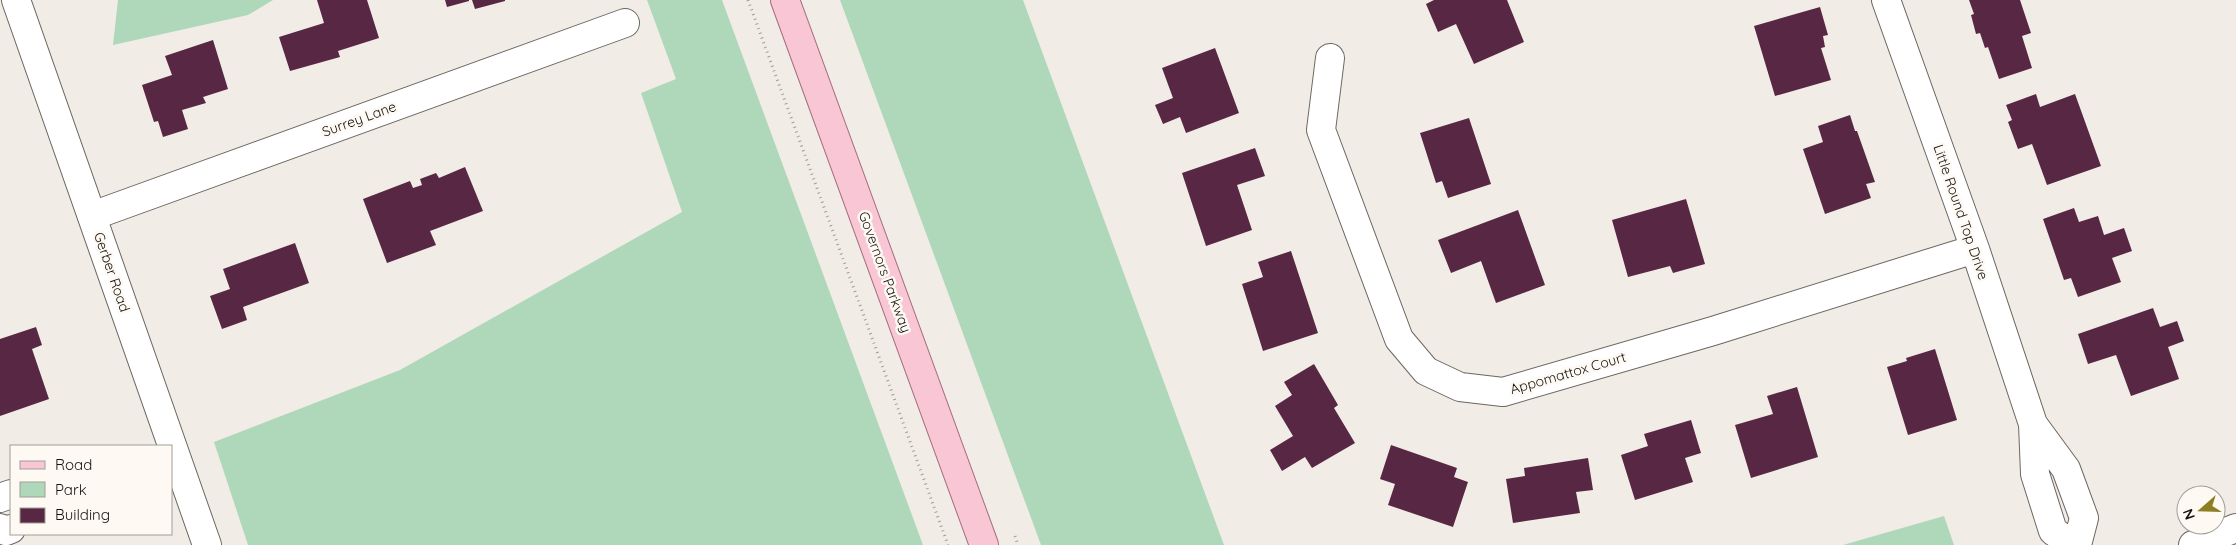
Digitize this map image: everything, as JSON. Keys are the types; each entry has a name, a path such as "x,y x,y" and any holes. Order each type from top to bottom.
{"main road":[{"name":"Governors Parkway","path":"785,0 984,545"}],"street":[{"name":"Gerber Road","path":"16,0 92,216 169,445"},
{"name":"Little Round Top Drive","path":"1886,0 1975,249 2033,424 2035,474 2053,531 2073,545"},
{"name":"Surrey Lane","path":"92,216 625,23"},
{"name":"Appomattox Court","path":"1330,58 1321,130 1398,339 1426,370 1460,387 1503,392 1713,331 1975,249"},
{"name":"Little Round Top Drive","path":"2033,424 2066,469 2084,518 2077,545"},
{"name":"Gerber Road","path":"172,453 207,545"},
{"path":"2194,545 2236,528"}],"path":[{"path":"748,0 948,545"}],"green space":[{"path":"118,0 273,0 248,15 113,45"},
{"path":"647,0 722,0 923,545 248,545 214,442 400,370 682,212 641,93 676,79"},
{"path":"840,0 1023,0 1224,545 1041,545"},
{"path":"1944,516 1954,545 1843,545"}],"building":[{"path":"317,0 367,0 379,38 338,51 340,57 290,71 279,37 324,23"},
{"path":"445,0 469,0 469,1 447,7"},
{"path":"472,0 505,0 505,1 475,9"},
{"path":"1434,0 1507,0 1524,42 1474,64 1456,24 1438,32 1426,4"},
{"path":"1969,0 2020,0 2031,33 2022,36 2032,68 1999,79 1988,47 1985,48 1980,33 1976,34 1971,15 1974,14"},
{"path":"1820,7 1828,35 1823,36 1825,47 1821,48 1831,80 1775,96 1754,26"},
{"path":"213,40 228,89 203,97 206,103 182,110 188,129 163,137 158,121 154,122 142,85 172,75 165,56"},
{"path":"1215,48 1239,113 1186,133 1180,117 1163,124 1155,105 1173,98 1162,68"},
{"path":"2036,94 2040,107 2075,94 2101,166 2047,185 2032,144 2018,149 2008,122 2012,120 2006,105"},
{"path":"1850,115 1875,182 1866,184 1871,198 1825,214 1803,149 1823,142 1818,126"},
{"path":"1469,118 1491,184 1448,198 1442,181 1436,183 1420,133"},
{"path":"1255,148 1265,176 1237,185 1252,230 1206,246 1182,173"},
{"path":"465,167 483,211 430,231 436,245 387,263 363,199 410,181 413,188 422,185 420,179 436,173 439,178"},
{"path":"1686,199 1705,264 1673,273 1670,266 1628,277 1612,220"},
{"path":"2074,208 2079,222 2098,216 2104,235 2124,228 2132,251 2112,258 2121,282 2078,297 2071,278 2064,280 2043,219"},
{"path":"1518,210 1545,285 1496,303 1481,261 1451,273 1438,240"},
{"path":"295,243 309,283 243,307 247,320 222,329 210,296 230,289 223,269"},
{"path":"1291,251 1318,333 1263,351 1242,284 1263,277 1258,262"},
{"path":"2153,308 2160,327 2177,321 2184,341 2168,347 2179,379 2131,396 2116,355 2088,364 2078,334"},
{"path":"36,327 42,345 32,349 49,399 0,416 0,339"},
{"path":"1935,349 1957,420 1908,435 1887,367 1907,361 1906,358"},
{"path":"1314,364 1338,405 1334,408 1355,443 1312,468 1305,457 1282,471 1270,450 1293,436 1275,406 1292,395 1284,382"},
{"path":"1797,387 1818,457 1751,478 1735,425 1773,414 1767,396"},
{"path":"1691,420 1701,453 1685,458 1693,482 1635,500 1621,455 1648,446 1644,434"},
{"path":"1391,445 1457,468 1454,477 1468,482 1453,527 1388,505 1395,484 1380,479"},
{"path":"1588,458 1593,490 1576,492 1580,513 1513,523 1506,479 1525,476 1524,468"}]}
